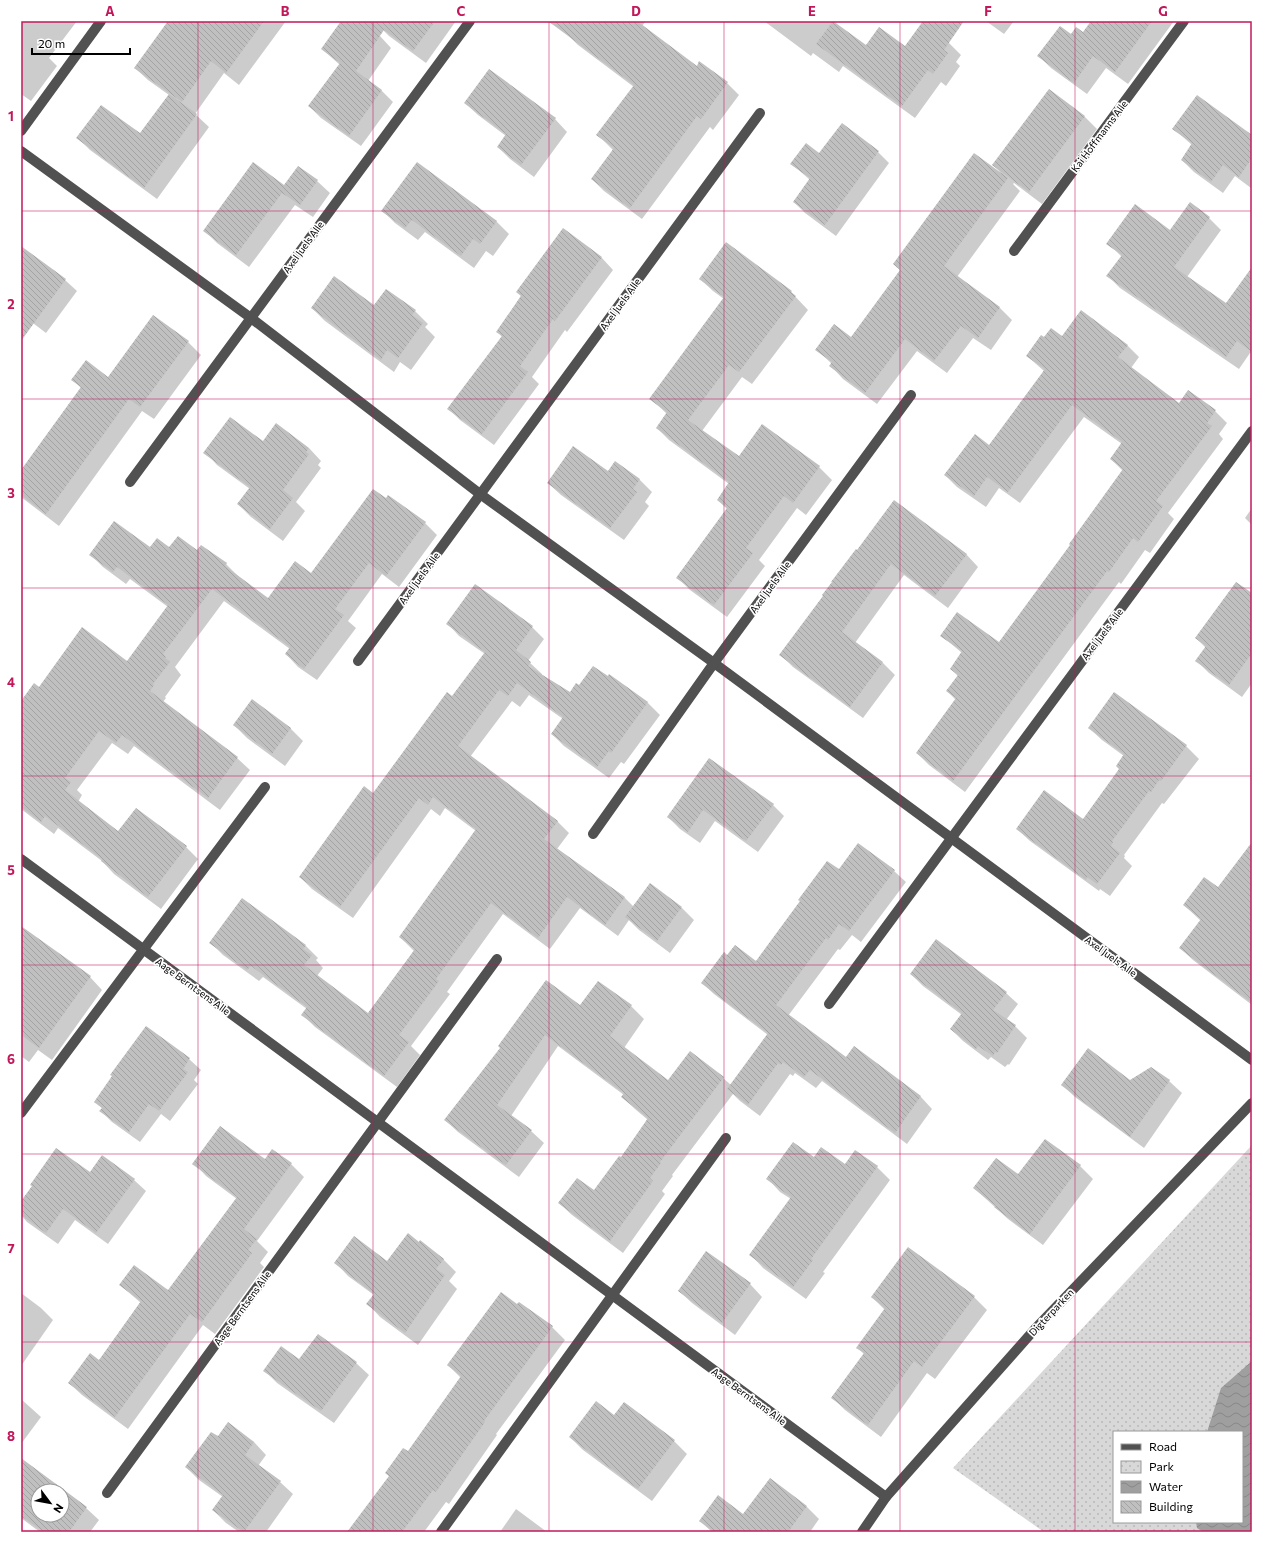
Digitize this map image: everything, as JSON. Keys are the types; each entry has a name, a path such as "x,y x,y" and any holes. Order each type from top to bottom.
{"street":[{"path":"21,131 101,21"},
{"name":"Axel Juels Alle","path":"130,482 470,21"},
{"name":"Kai Hoffmanns Alle","path":"1014,251 1184,21"},
{"name":"Axel Juels Alle","path":"358,661 760,113"},
{"name":"Axel Juels Alle","path":"21,150 251,318 480,494 714,663 1252,1060"},
{"name":"Axel Juels Alle","path":"593,834 714,663 911,395"},
{"name":"Axel Juels Alle","path":"829,1004 1252,431"},
{"path":"21,1113 265,787"},
{"name":"Aage Berntsens Alle","path":"21,859 886,1497"},
{"name":"Aage Berntsens Alle","path":"107,1493 497,959"},
{"name":"Digterparken","path":"862,1532 886,1497 1035,1329 1252,1103"},
{"path":"440,1532 726,1138"}],"green space":[{"path":"1252,1145 1252,1532 1044,1532 953,1468"}],"water":[{"path":"1252,1361 1252,1532 1203,1532 1197,1528 1196,1523 1243,1523 1243,1431 1207,1431 1221,1388"}],"building":[{"path":"168,21 264,21 226,73 211,61 182,102 134,68"},
{"path":"341,21 435,21 413,51 384,30 356,71 382,90 349,136 308,106 340,63 321,49"},
{"path":"548,21 637,21 697,66 699,61 728,82 701,119 697,116 630,208 591,179 614,148 596,135 634,85"},
{"path":"833,21 866,45 879,27 905,46 923,21 964,21 944,50 948,53 933,74 928,70 902,106 816,44"},
{"path":"1091,21 1152,21 1115,72 1093,56 1074,83 1037,56 1060,26 1071,34 1076,27 1083,32"},
{"path":"489,69 556,118 521,165 497,147 506,134 464,103"},
{"path":"1049,89 1085,116 1029,192 992,165"},
{"path":"169,94 197,114 144,188 76,138 101,105 140,133"},
{"path":"1197,95 1252,135 1252,158 1239,177 1223,165 1211,182 1181,160 1192,143 1172,129"},
{"path":"842,123 879,151 825,225 793,202 810,178 790,164 806,143 819,153"},
{"path":"974,153 1008,178 944,266 1000,307 978,338 961,326 934,361 905,339 865,393 829,366 832,362 815,350 834,324 851,337 900,270 893,264"},
{"path":"253,162 284,185 298,166 318,180 300,205 282,193 236,255 203,231"},
{"path":"417,162 497,221 480,244 473,239 461,256 412,220 405,228 381,211"},
{"path":"1190,202 1210,217 1174,267 1226,303 1252,267 1252,352 1237,341 1226,357 1106,276 1122,255 1106,244 1135,204 1170,230"},
{"path":"563,228 602,257 555,321 553,319 520,366 528,372 482,434 447,409 502,336 496,332 521,296 516,292"},
{"path":"726,242 792,291 791,292 796,296 739,372 729,365 688,420 739,456 762,424 820,466 793,503 784,496 746,548 753,553 714,605 676,578 727,508 717,500 729,482 656,428 667,412 649,399 724,297 699,279"},
{"path":"21,246 66,279 21,341"},
{"path":"334,276 374,305 386,289 416,310 412,315 423,323 398,358 387,350 381,360 311,308"},
{"path":"1081,310 1128,345 1118,357 1179,403 1188,390 1216,410 1207,423 1212,426 1156,501 1163,506 1138,542 1133,538 1109,572 1107,571 953,781 916,753 956,698 946,691 958,675 950,669 962,651 940,636 957,612 999,642 1123,469 1110,459 1122,442 1072,405 1008,492 987,477 974,496 944,475 975,434 989,445 1045,369 1026,356 1041,335 1044,337 1051,328 1062,336"},
{"path":"153,315 189,341 140,407 129,399 46,514 21,495 21,470 81,387 71,380 86,360 108,377"},
{"path":"230,417 263,441 276,423 309,448 306,452 309,454 283,490 293,498 270,529 237,504 250,487 203,453"},
{"path":"573,446 608,471 615,461 640,479 633,489 637,492 610,528 547,483"},
{"path":"373,489 386,498 388,495 426,522 386,576 369,563 335,609 344,615 304,669 285,654 290,647 212,589 163,654 170,662 153,684 154,685 150,691 238,757 208,798 122,735 116,743 99,731 65,778 71,782 65,790 118,831 136,808 187,846 148,897 101,861 102,859 45,816 41,822 21,807 21,701 34,683 39,687 82,627 127,661 168,605 117,567 113,572 89,555 114,521 150,547 157,538 169,547 178,536 197,550 201,545 227,563 225,566 268,598 295,561 311,573"},
{"path":"894,500 967,554 935,596 891,564 842,632 883,662 850,707 779,655 823,596 822,595 831,582"},
{"path":"1236,582 1252,593 1252,653 1229,685 1195,661 1206,646 1195,638"},
{"path":"475,584 533,626 516,650 531,662 528,666 570,692 576,683 579,685 593,666 608,676 609,674 648,702 611,753 609,751 597,767 551,734 563,717 517,683 508,696 499,690 458,746 558,821 544,839 625,897 605,925 567,897 538,938 491,903 436,979 439,981 399,1035 409,1042 384,1076 301,1015 307,1007 251,966 247,970 209,943 242,898 306,945 303,949 312,955 304,965 368,1013 415,949 399,937 476,829 433,797 428,805 419,798 340,907 299,877 364,786 373,793 447,692 452,696 485,652 446,624"},
{"path":"1114,692 1187,745 1161,781 1159,780 1151,792 1149,791 1112,841 1111,846 1120,853 1097,884 1087,877 1086,880 1016,829 1044,790 1083,819 1119,769 1116,766 1124,754 1088,728"},
{"path":"252,699 291,728 272,754 233,725"},
{"path":"709,758 774,804 746,841 703,810 688,832 667,817"},
{"path":"1252,842 1252,1003 1179,948 1201,919 1183,905 1204,877 1218,887"},
{"path":"858,843 895,870 849,931 839,924 828,940 826,938 776,1005 846,1057 854,1046 921,1096 895,1133 810,1070 804,1077 783,1062 781,1065 778,1063 748,1105 727,1089 768,1033 701,983 724,952 727,955 735,945 756,961 827,861 839,869"},
{"path":"650,883 682,907 657,941 625,917"},
{"path":"21,926 91,976 39,1048 21,1035"},
{"path":"936,939 1007,992 993,1010 1016,1025 997,1053 995,1052 993,1056 978,1046 976,1049 950,1029 962,1013 910,974"},
{"path":"546,980 580,1005 598,981 632,1005 610,1036 668,1080 690,1051 724,1077 660,1162 661,1163 650,1178 653,1181 610,1241 558,1203 577,1178 594,1190 619,1156 621,1157 648,1118 621,1097 624,1093 545,1035 497,1105 532,1130 506,1165 444,1120 500,1048 498,1046"},
{"path":"146,1026 190,1058 183,1069 188,1072 159,1111 149,1104 129,1132 99,1111 102,1108 94,1102 112,1076 110,1075"},
{"path":"1088,1048 1130,1080 1151,1067 1170,1080 1130,1137 1061,1085"},
{"path":"220,1126 265,1159 272,1149 292,1163 244,1229 257,1239 248,1250 252,1253 202,1322 190,1314 115,1417 68,1383 90,1353 99,1360 141,1301 119,1285 134,1265 168,1290 237,1197 192,1164"},
{"path":"1045,1139 1081,1165 1030,1234 994,1207 996,1206 973,1188 996,1158 1018,1174"},
{"path":"793,1142 814,1157 821,1147 845,1164 855,1150 878,1166 811,1259 813,1260 793,1287 749,1255 791,1197 766,1179"},
{"path":"56,1148 90,1172 102,1155 135,1179 96,1233 63,1209 46,1233 21,1215 21,1201 32,1186 30,1185"},
{"path":"408,1233 419,1242 420,1240 444,1259 436,1269 445,1275 405,1333 366,1304 374,1294 334,1263 354,1236 387,1261"},
{"path":"908,1247 975,1296 922,1367 914,1361 868,1425 831,1398 864,1353 856,1348 885,1308 871,1297"},
{"path":"706,1251 751,1283 722,1323 678,1291"},
{"path":"501,1292 517,1304 519,1302 553,1326 484,1421 485,1422 436,1492 433,1490 402,1532 347,1532 389,1476 385,1473 403,1448 408,1451 461,1376 447,1365"},
{"path":"318,1334 357,1362 321,1411 263,1371 281,1346 299,1359"},
{"path":"596,1401 614,1415 624,1402 675,1440 638,1489 569,1437"},
{"path":"228,1422 254,1442 245,1455 281,1481 244,1532 212,1510 223,1495 185,1467 211,1432 218,1436"},
{"path":"21,1458 55,1483 30,1483 30,1522 21,1516"},
{"path":"770,1478 807,1506 788,1532 714,1532 699,1521 718,1495 743,1514"},
{"path":"70,1494 87,1507 69,1532 44,1532 31,1523 70,1523"}]}
